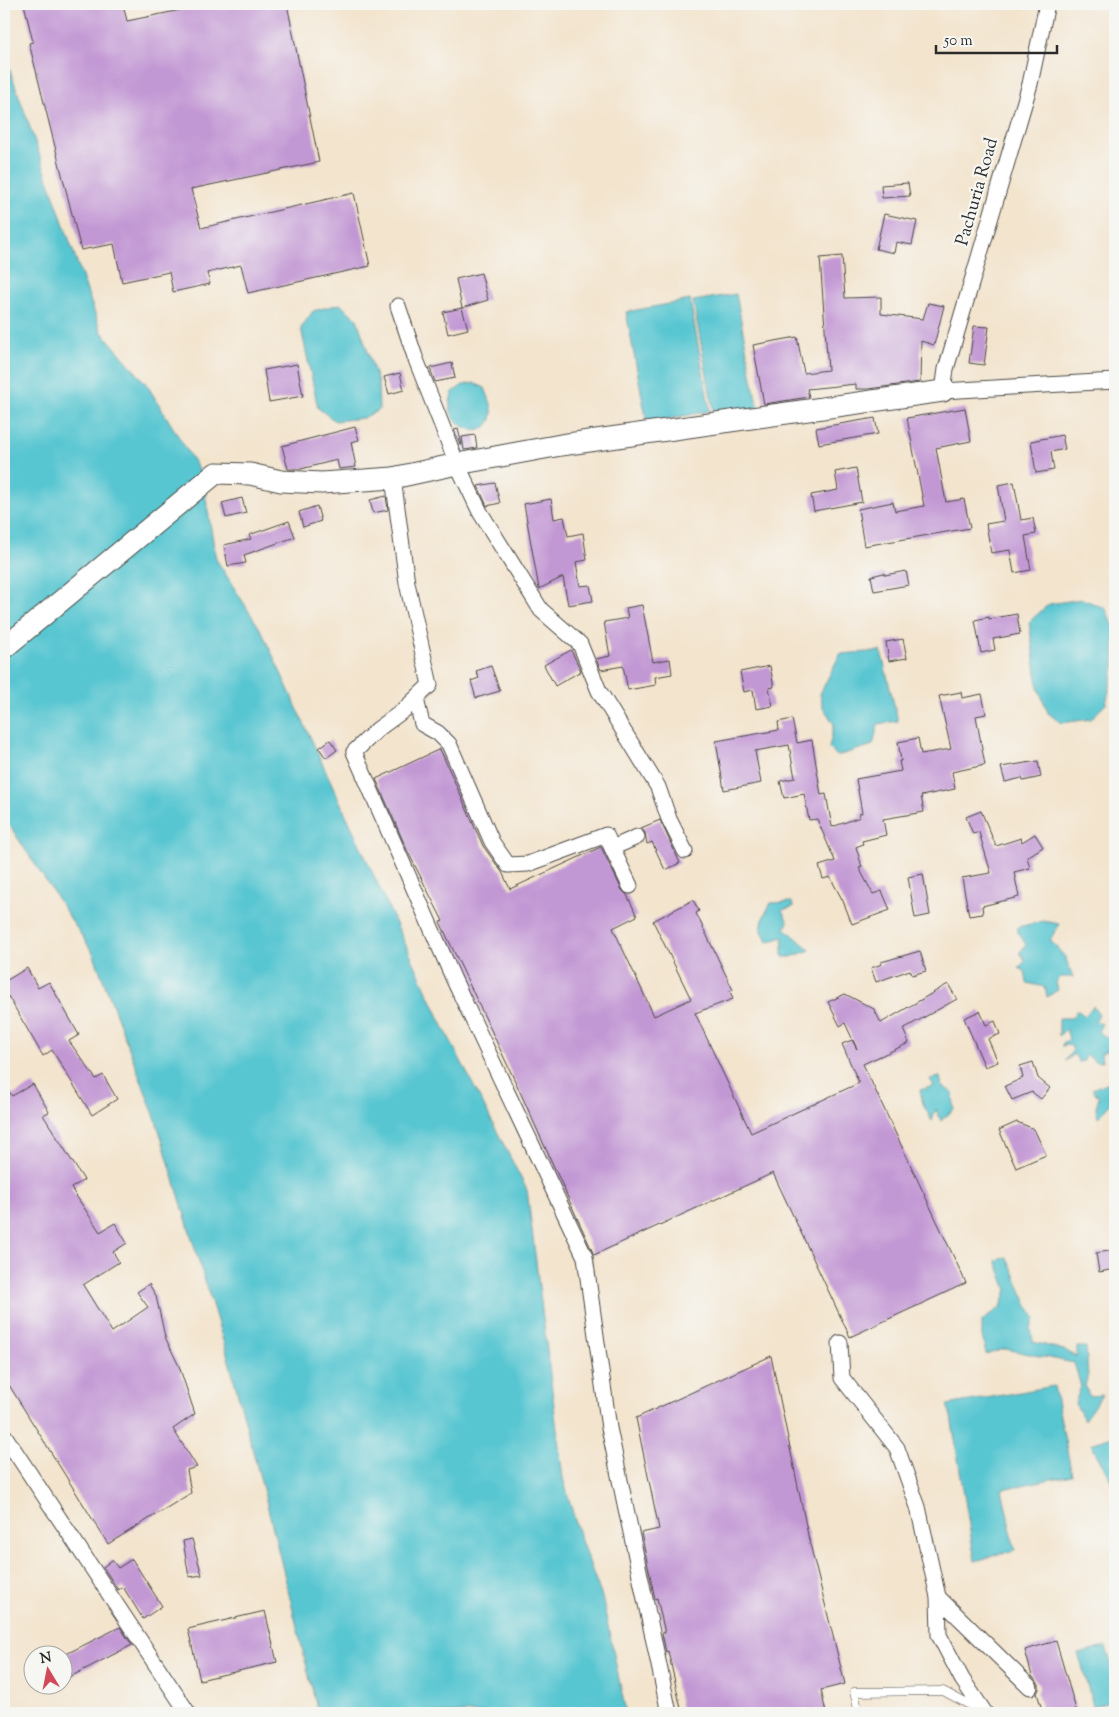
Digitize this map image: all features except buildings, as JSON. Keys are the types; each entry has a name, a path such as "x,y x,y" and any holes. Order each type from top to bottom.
{"main road":[{"path":"4,648 216,473 250,474 281,482 322,483 393,478 561,445 943,391"}],"street":[{"name":"Pachuria Road","path":"943,391 946,369 1030,84 1047,4"},
{"path":"398,306 415,357 457,464 480,512 541,610 580,644 599,691 658,787 668,819 685,850"},
{"path":"943,391 1115,381"},
{"path":"393,478 407,583 430,685 404,710 378,729 354,752 454,980 585,1257 609,1428 669,1713"},
{"path":"416,699 422,724 438,733 449,744 492,842 508,865 528,864 606,835 630,886"},
{"path":"612,848 637,838"},
{"path":"840,1343 842,1378 896,1448 918,1508 938,1597 939,1634 962,1679 984,1713"},
{"path":"4,1435 188,1713"},
{"path":"938,1597 1030,1687"}],"lane":[{"path":"859,1713 854,1692 943,1691 984,1713"}],"water":[{"path":"4,53 101,331 147,385 202,475 216,559 262,632 443,1026 527,1190 563,1478 580,1538 602,1597 626,1713 318,1713 267,1504 228,1357 156,1120 93,953 4,817"},
{"path":"736,294 758,410 715,418 693,301"},
{"path":"690,300 710,411 647,423 626,312"},
{"path":"340,304 357,319 378,383 379,410 363,418 335,421 318,408 301,328 313,311"},
{"path":"474,383 485,388 492,411 489,423 484,428 477,430 469,429 455,420 451,412 450,403 453,392 463,385"},
{"path":"1082,599 1105,608 1115,629 1114,668 1106,704 1091,719 1061,723 1048,713 1038,687 1029,622 1049,604"},
{"path":"881,651 898,721 878,724 873,745 837,756 829,748 834,724 823,707 820,694 840,654"},
{"path":"792,902 793,907 782,910 788,922 785,928 810,950 791,957 783,957 783,937 768,942 761,929 764,916 771,903"},
{"path":"1043,921 1059,924 1050,940 1065,957 1073,977 1061,977 1056,982 1058,990 1047,997 1045,987 1027,983 1025,971 1019,968 1025,961 1020,952 1026,945 1018,932 1018,927"},
{"path":"1093,1006 1099,1014 1095,1021 1102,1024 1098,1031 1111,1041 1109,1050 1101,1053 1102,1062 1094,1061 1086,1054 1084,1061 1079,1062 1074,1054 1065,1061 1073,1050 1070,1045 1061,1046 1069,1039 1066,1029 1059,1036 1059,1018 1072,1018 1077,1010 1085,1016"},
{"path":"940,1077 942,1086 953,1093 954,1109 941,1121 936,1109 932,1121 923,1104 920,1090 934,1086 930,1079"},
{"path":"1112,1081 1115,1085 1115,1105 1114,1102 1112,1103 1098,1117 1096,1108 1099,1097 1092,1089"},
{"path":"1007,1258 1035,1318 1031,1329 1033,1342 1064,1350 1077,1357 1077,1347 1086,1347 1088,1377 1085,1385 1089,1396 1102,1395 1084,1420 1075,1403 1081,1386 1074,1363 1005,1349 986,1354 982,1336 982,1321 1001,1307 1007,1290 996,1260"},
{"path":"1054,1386 1072,1475 1002,1489 1015,1550 975,1561 951,1416 947,1405"},
{"path":"1115,1436 1115,1488 1091,1444"},
{"path":"1106,1647 1115,1677 1115,1701 1093,1706 1078,1654"}]}
